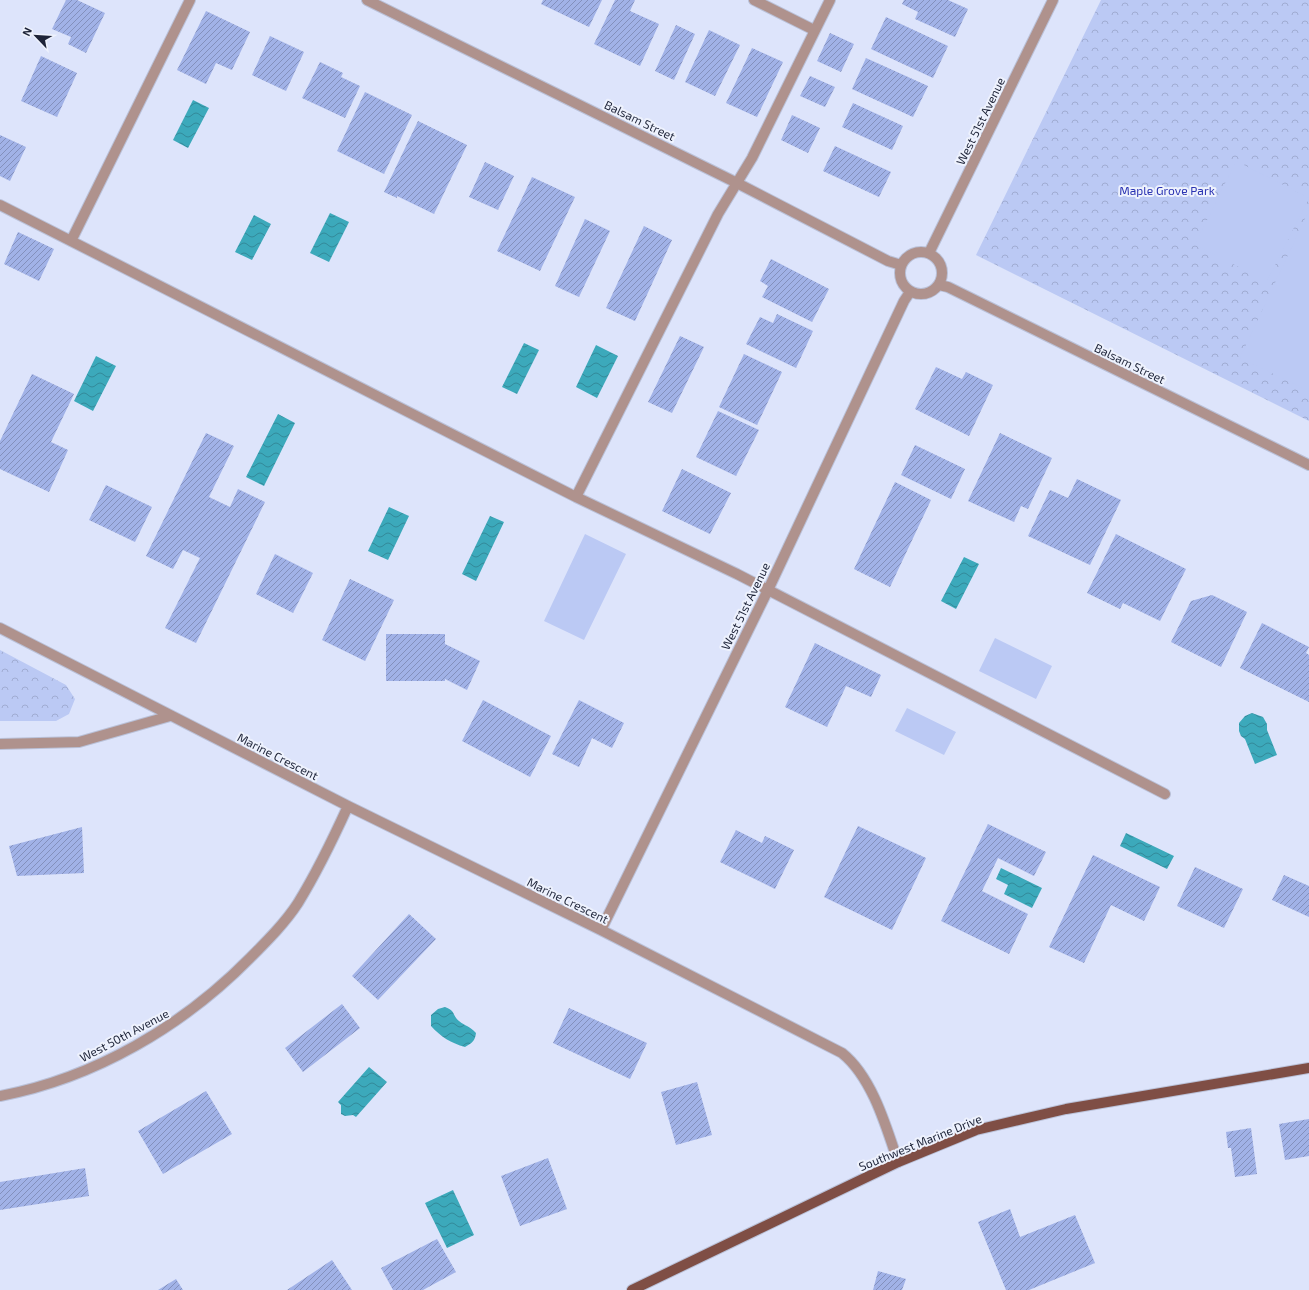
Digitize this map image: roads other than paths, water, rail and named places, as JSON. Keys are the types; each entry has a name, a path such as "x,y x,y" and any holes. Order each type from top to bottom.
{"main road":[{"name":"Southwest Marine Drive","path":"632,1290 898,1162 976,1130 1066,1109 1309,1068"}],"street":[{"path":"71,241 190,0"},
{"name":"Balsam Street","path":"367,0 737,183 888,261 901,265"},
{"path":"754,0 814,30"},
{"path":"576,497 714,222 752,158 830,0"},
{"name":"West 51st Avenue","path":"929,253 1053,0"},
{"path":"0,205 576,497 768,590 1165,794"},
{"path":"921,252 929,253 937,259 941,267 942,276 934,291 918,295 910,292 904,287 899,273 901,265 906,258 912,254 921,252"},
{"name":"Balsam Street","path":"939,284 1309,465"},
{"name":"West 51st Avenue","path":"601,930 768,590 904,301 910,292"},
{"name":"Marine Crescent","path":"0,628 348,806 601,930 842,1053 852,1060 866,1080 886,1124 898,1162"},
{"path":"0,744 79,742 170,716"},
{"name":"West 50th Avenue","path":"0,1096 72,1077 127,1050 178,1020 227,981 266,942 297,904 323,859 348,806"}],"water":[{"path":"193,100 209,108 188,148 173,140"},
{"path":"330,213 349,222 329,262 310,253"},
{"path":"254,215 271,224 252,260 235,252"},
{"path":"524,343 539,350 517,394 502,387"},
{"path":"596,345 618,356 597,398 576,387"},
{"path":"96,356 116,366 93,411 74,401"},
{"path":"278,414 295,423 264,486 246,477"},
{"path":"389,507 409,516 388,560 368,551"},
{"path":"490,516 504,522 476,581 462,574"},
{"path":"964,557 979,564 956,609 941,601"},
{"path":"1252,713 1263,717 1267,724 1267,730 1277,755 1255,764 1245,739 1241,736 1239,731 1239,723 1245,716"},
{"path":"1126,833 1174,856 1167,869 1120,846"},
{"path":"1001,868 1042,888 1032,908 1004,894 1008,885 996,879"},
{"path":"445,1007 452,1012 459,1021 476,1033 473,1042 465,1047 455,1044 446,1039 431,1026 431,1015 438,1009"},
{"path":"369,1067 387,1082 356,1117 353,1115 345,1116 341,1114 341,1105 338,1102"},
{"path":"453,1190 474,1235 447,1248 425,1203"}],"park label":[{"name":"Maple Grove Park","path":"1167,190"}]}
